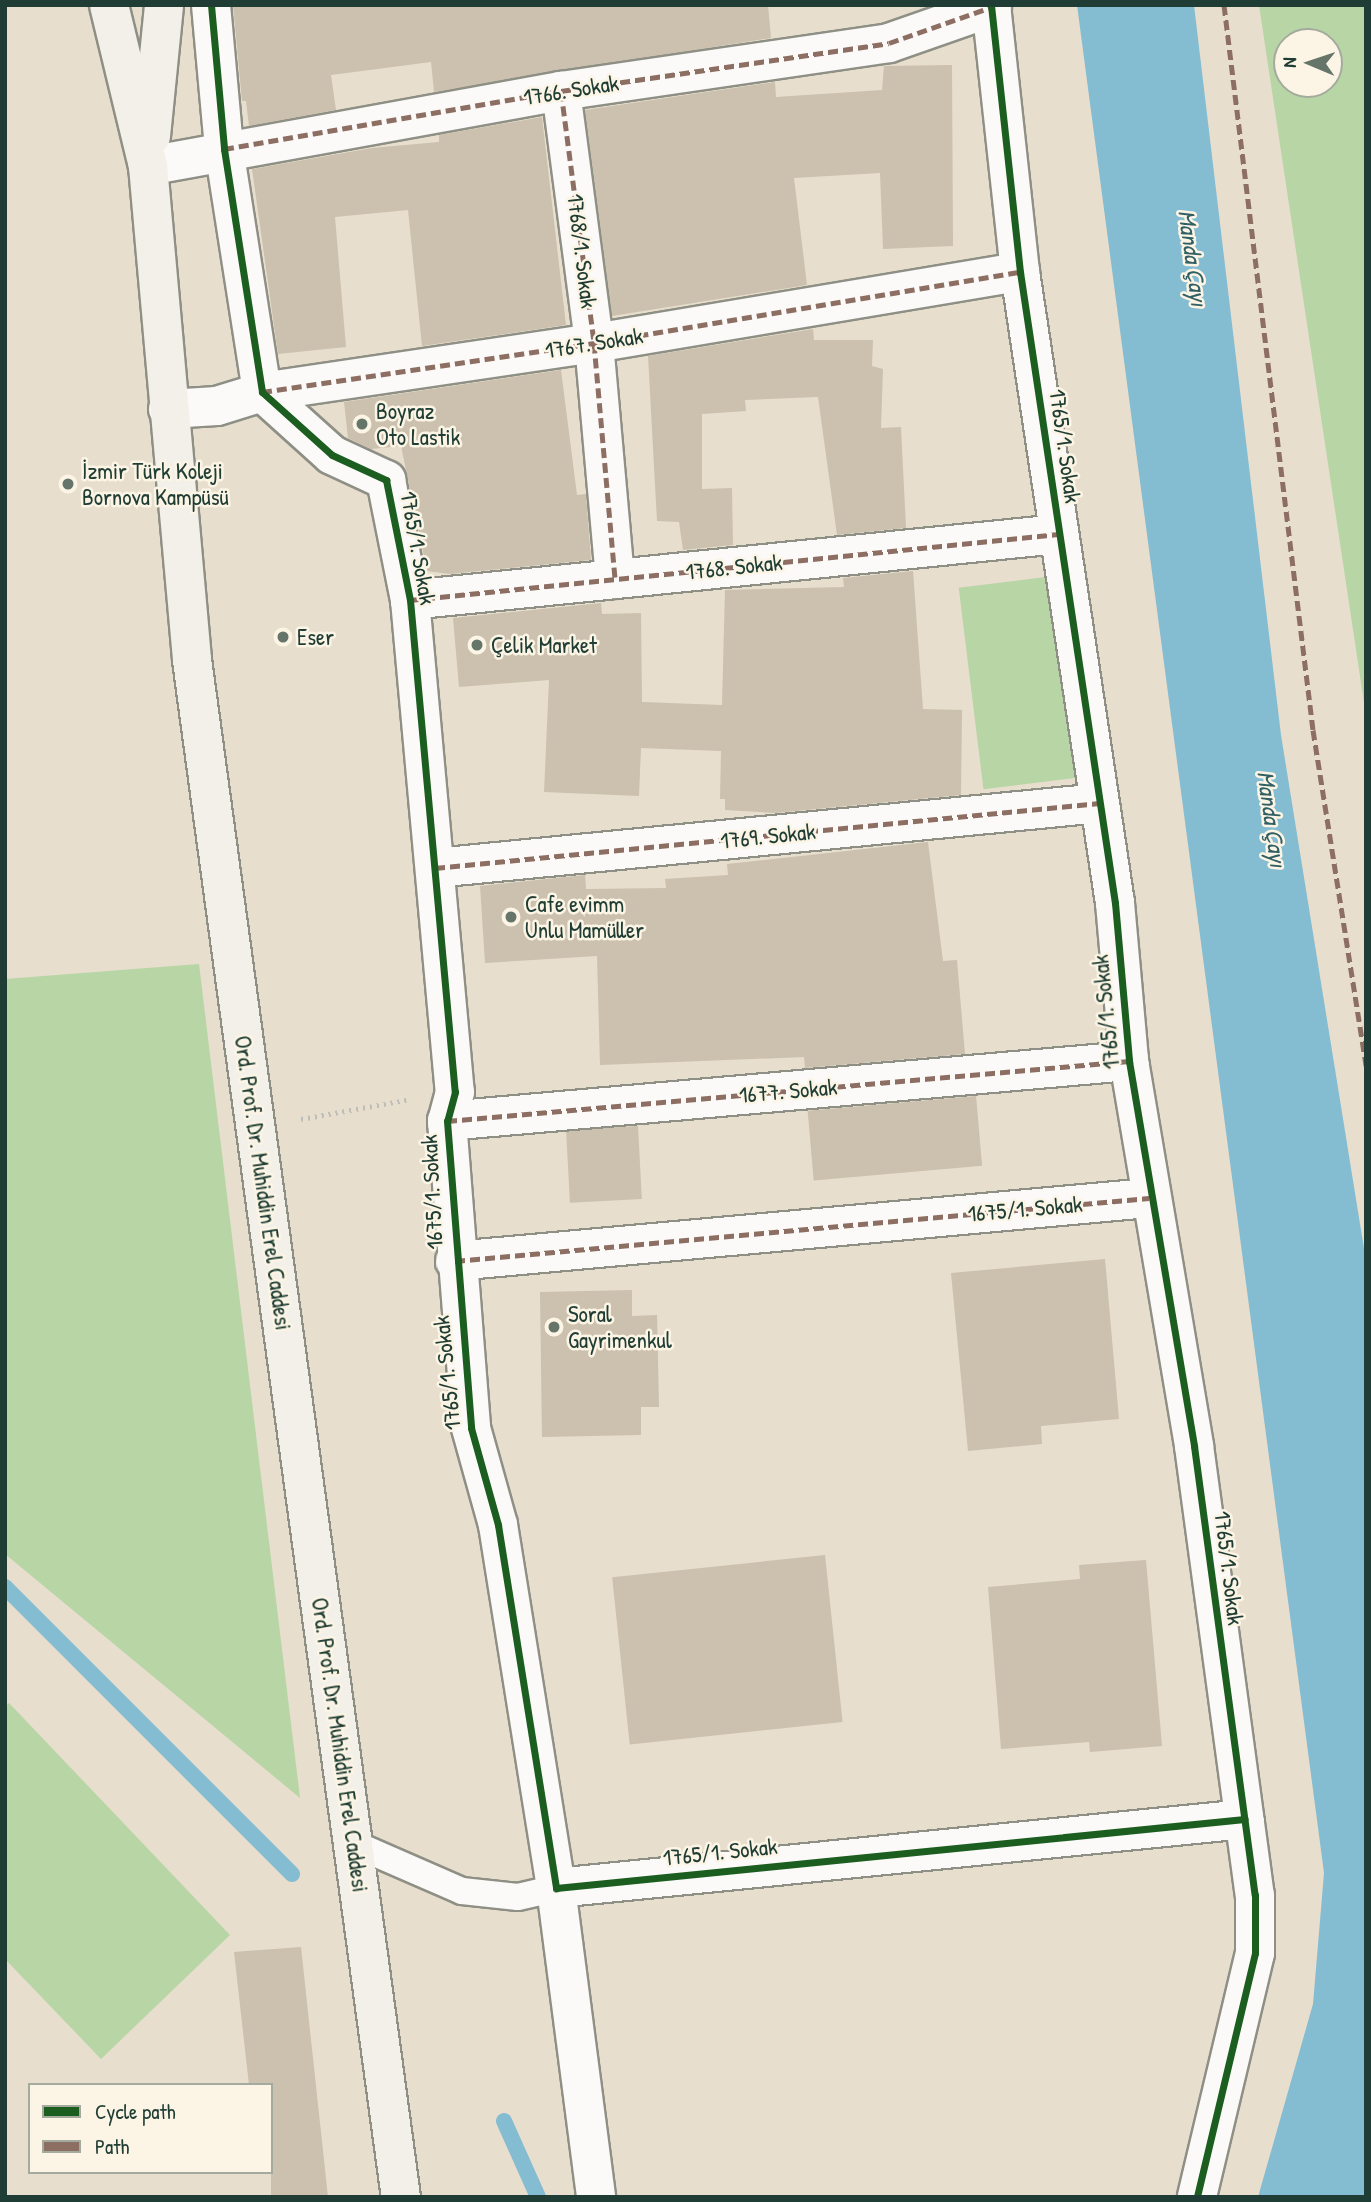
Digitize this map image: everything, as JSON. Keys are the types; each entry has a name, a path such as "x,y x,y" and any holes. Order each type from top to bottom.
{"main road":[{"name":"Ord. Prof. Dr. Muhiddin Erel Caddesi","path":"109,5 148,166 167,410 192,660 401,2197"},
{"name":"Ord. Prof. Dr. Muhiddin Erel Caddesi","path":"148,166 164,5"}],"street":[{"path":"211,5 224,149 261,392"},
{"name":"1766. Sokak","path":"148,166 224,149 561,91 890,43 991,6"},
{"name":"1765/1. Sokak","path":"455,1261 471,1428 498,1525 556,1888 1245,1819 1194,1446 1149,1198 1129,1061 1100,803 1020,272 991,6"},
{"name":"1768/1. Sokak","path":"561,91 594,343 615,579"},
{"name":"1767. Sokak","path":"167,410 217,406 261,392 594,343 1020,272"},
{"name":"1765/1. Sokak","path":"261,392 332,455 386,480 410,600 435,868 451,1106"},
{"name":"1768. Sokak","path":"410,600 1059,534"},
{"name":"1769. Sokak","path":"435,868 1100,803"},
{"name":"1677. Sokak","path":"451,1106 1129,1061"},
{"name":"1675/1. Sokak","path":"451,1106 455,1261 1149,1198"},
{"path":"1198,2197 1255,1954 1255,1895 1245,1819"},
{"path":"556,1888 596,2197"}],"lane":[{"path":"354,1844 462,1891 518,1896 556,1888"}],"path":[{"path":"256,1127 451,1106"}],"green space":[{"path":"1259,5 1366,5 1366,716"},
{"path":"1054,576 1079,777 983,789 959,588"},
{"path":"199,964 300,1798 5,1554 5,979"},
{"path":"9,1703 230,1935 101,2059 5,1959 5,1707"}],"water":[{"name":"Manda Çayı","path":"1077,5 1194,5 1281,735 1366,1261 1366,2197 1258,2197 1313,2004 1324,1873"}],"building":[{"path":"233,5 768,5 771,38 434,92 431,62 331,75 336,110 249,126 246,101 242,101"},
{"path":"952,65 953,246 883,249 880,173 794,178 807,285 612,316 585,110 775,82 776,97 882,90 884,66"},
{"path":"542,117 566,325 422,346 408,210 335,217 346,347 278,354 252,169 372,148 439,142 439,135"},
{"path":"813,329 814,340 873,340 872,366 883,369 881,428 901,427 906,528 837,535 818,397 745,400 746,411 702,414 702,489 732,488 733,545 683,550 679,522 657,521 648,356"},
{"path":"561,370 577,495 586,494 591,560 450,574 427,571 401,446 371,449 348,438 344,402"},
{"path":"913,571 923,709 962,710 961,795 775,813 725,810 725,799 720,799 721,751 641,748 639,796 544,792 549,680 459,687 453,618 601,603 602,614 641,613 642,702 722,705 725,590 844,587 843,578"},
{"path":"928,842 943,961 957,960 965,1054 805,1068 804,1057 600,1065 597,956 485,963 480,886 585,875 586,889 666,888 665,879 728,875 727,864"},
{"path":"976,1096 982,1166 814,1180 808,1111"},
{"path":"638,1126 642,1199 570,1203 566,1130"},
{"path":"1105,1259 1119,1419 1041,1426 1042,1444 968,1451 951,1273"},
{"path":"632,1290 632,1316 657,1315 659,1407 641,1407 641,1435 542,1437 540,1292"},
{"path":"825,1555 843,1722 630,1744 612,1577"},
{"path":"1146,1560 1162,1746 1090,1752 1089,1742 1001,1749 988,1587 1080,1579 1079,1565"},
{"path":"301,1947 328,2197 271,2197 273,2083 249,2083 234,1952"}],"waterway":[{"path":"5,1587 292,1874"},
{"path":"504,2121 538,2197"}],"marked path":[{"path":"1224,5 1313,730 1366,1066"},
{"path":"224,149 561,91 889,43 992,7"},
{"path":"561,91 594,343 615,579"},
{"path":"262,392 594,343 1020,272"},
{"path":"410,600 1059,534"},
{"path":"435,868 1100,803"},
{"path":"447,1121 1129,1061"},
{"path":"455,1261 1149,1198"}],"cycle path":[{"path":"211,5 224,149 262,392 332,455 386,480 410,600 455,1092 447,1121 471,1428 498,1525 556,1888 1245,1819"},
{"path":"991,5 1020,272 1115,903 1129,1061 1194,1446 1255,1895 1255,1953 1197,2197"}],"place":[{"name":"Boyraz Oto Lastik","path":"362,424"},
{"name":"İzmir Türk Koleji Bornova Kampüsü","path":"68,484"},
{"name":"Eser","path":"283,637"},
{"name":"Çelik Market","path":"477,645"},
{"name":"Cafe evimm Unlu Mamüller","path":"511,917"},
{"name":"Soral Gayrimenkul","path":"554,1327"}]}
